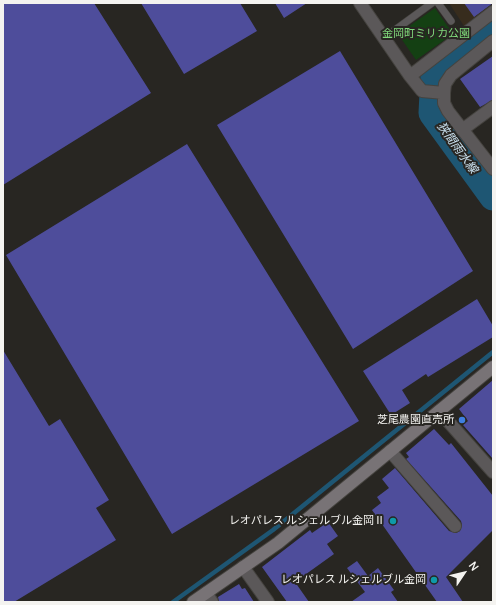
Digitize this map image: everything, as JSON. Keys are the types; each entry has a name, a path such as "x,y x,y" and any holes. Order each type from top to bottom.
{"street":[{"path":"360,3 422,91 444,93"},
{"path":"410,76 493,12"},
{"path":"493,41 451,75 445,84 444,93 444,103 448,111 493,169"},
{"path":"462,130 493,107"},
{"path":"194,602 209,598 243,567 278,542 493,367"},
{"path":"439,411 493,472"},
{"path":"390,451 455,526"},
{"path":"243,567 268,602"}],"lane":[{"path":"384,38 432,3"},
{"path":"438,3 451,21"}],"shaded area":[{"path":"449,3 493,3 464,26"}],"green space":[{"name":"金岡町ミリカ公園","path":"435,8 453,34 416,60 398,34"}],"building":[{"path":"3,3 94,3 151,93 3,185"},
{"path":"141,3 240,3 257,31 184,74"},
{"path":"275,3 307,3 284,18"},
{"path":"464,3 493,3 474,17"},
{"path":"340,51 473,271 353,349 217,125"},
{"path":"493,56 493,100 480,107 460,79"},
{"path":"187,144 359,421 172,534 6,255"},
{"path":"477,299 493,326 493,337 428,377 426,374 402,390 410,403 391,415 363,371"},
{"path":"3,350 49,426 60,419 109,500 96,508 116,540 14,602 3,602"},
{"path":"493,380 493,459 463,425 468,421 459,409"},
{"path":"434,429 449,445 451,443 493,496 493,530 446,577 463,602 437,602 372,510 381,503 377,497 389,488 382,479 395,468 449,531 456,533 460,531 462,525 461,521 406,459 409,457 406,453"},
{"path":"328,522 338,536 327,544 334,554 295,582 309,602 287,602 262,567 310,530 312,533"},
{"path":"357,561 368,576 378,568 394,590 391,592 398,602 351,602 365,592 347,568"},
{"path":"239,584 242,589 245,588 254,602 219,602 218,597"}],"waterway":[{"name":"狭間雨水線","path":"493,27 434,74 432,113 493,197"},
{"path":"173,602 273,530 493,352"}],"place":[{"name":"芝尾農園直売所","path":"462,420"},
{"name":"レオパレス ルシェルブル金岡Ⅱ","path":"393,521"},
{"name":"レオパレス ルシェルブル金岡","path":"434,580"}]}
